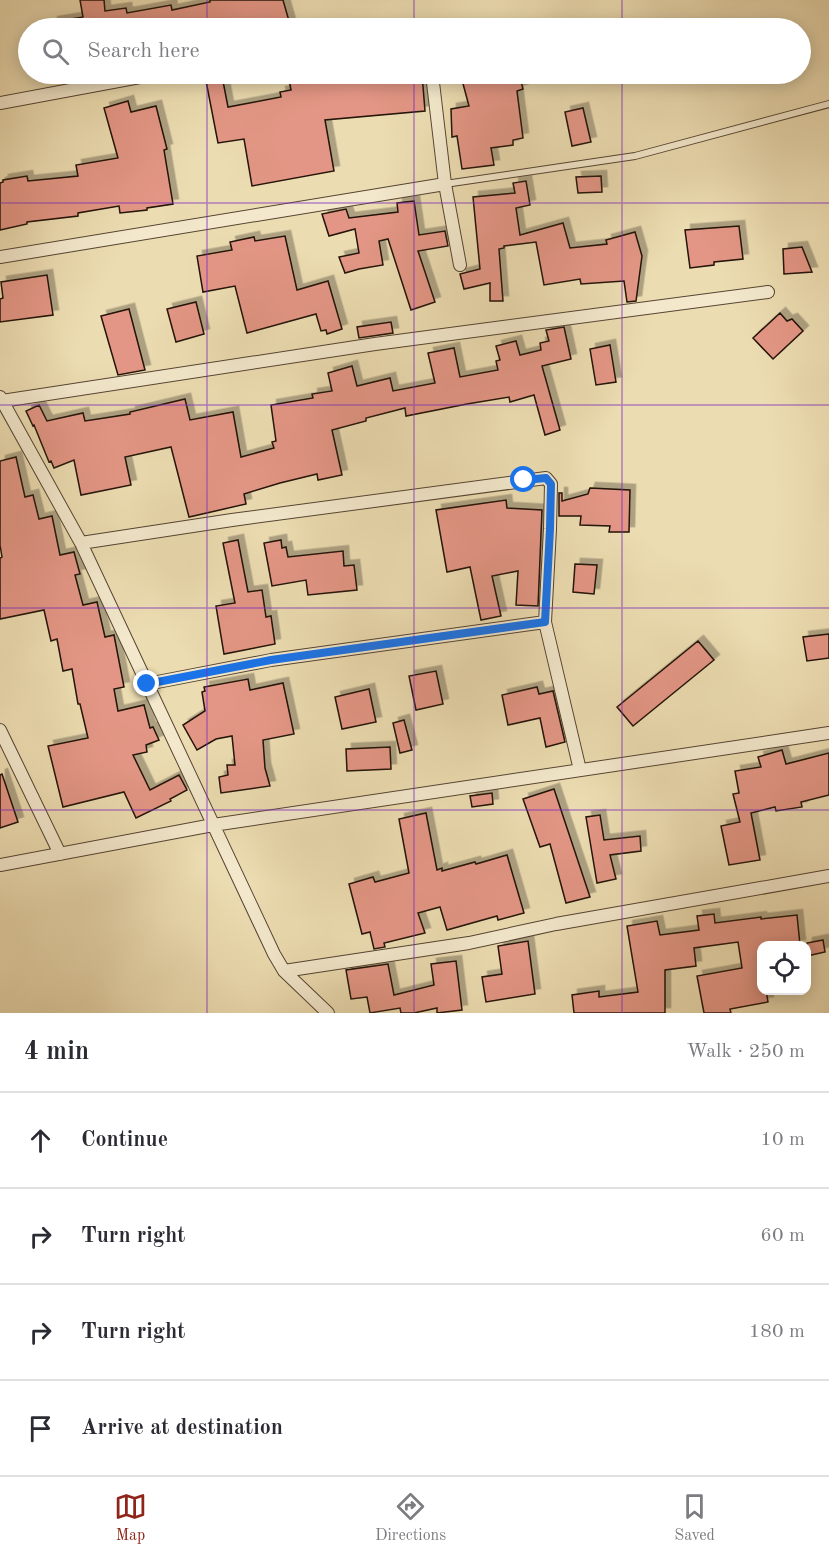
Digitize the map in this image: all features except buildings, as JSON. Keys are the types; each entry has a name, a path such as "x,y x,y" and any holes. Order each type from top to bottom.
{"street":[{"path":"0,104 104,84"},
{"path":"433,84 445,183 460,265"},
{"path":"0,257 445,183"},
{"path":"328,1013 284,971 274,954 81,543 1,399 375,344 768,292"},
{"path":"81,543 243,518 546,478 551,484 545,622 580,770"},
{"path":"147,684 271,660 545,622"},
{"path":"0,729 60,854"},
{"path":"0,866 213,825 829,733"},
{"path":"284,971 469,943 556,924 829,876"}],"lane":[{"path":"445,183 635,156 829,104"}],"route":[{"path":"147,684 271,660 545,622 551,484 546,478 524,480"}]}
